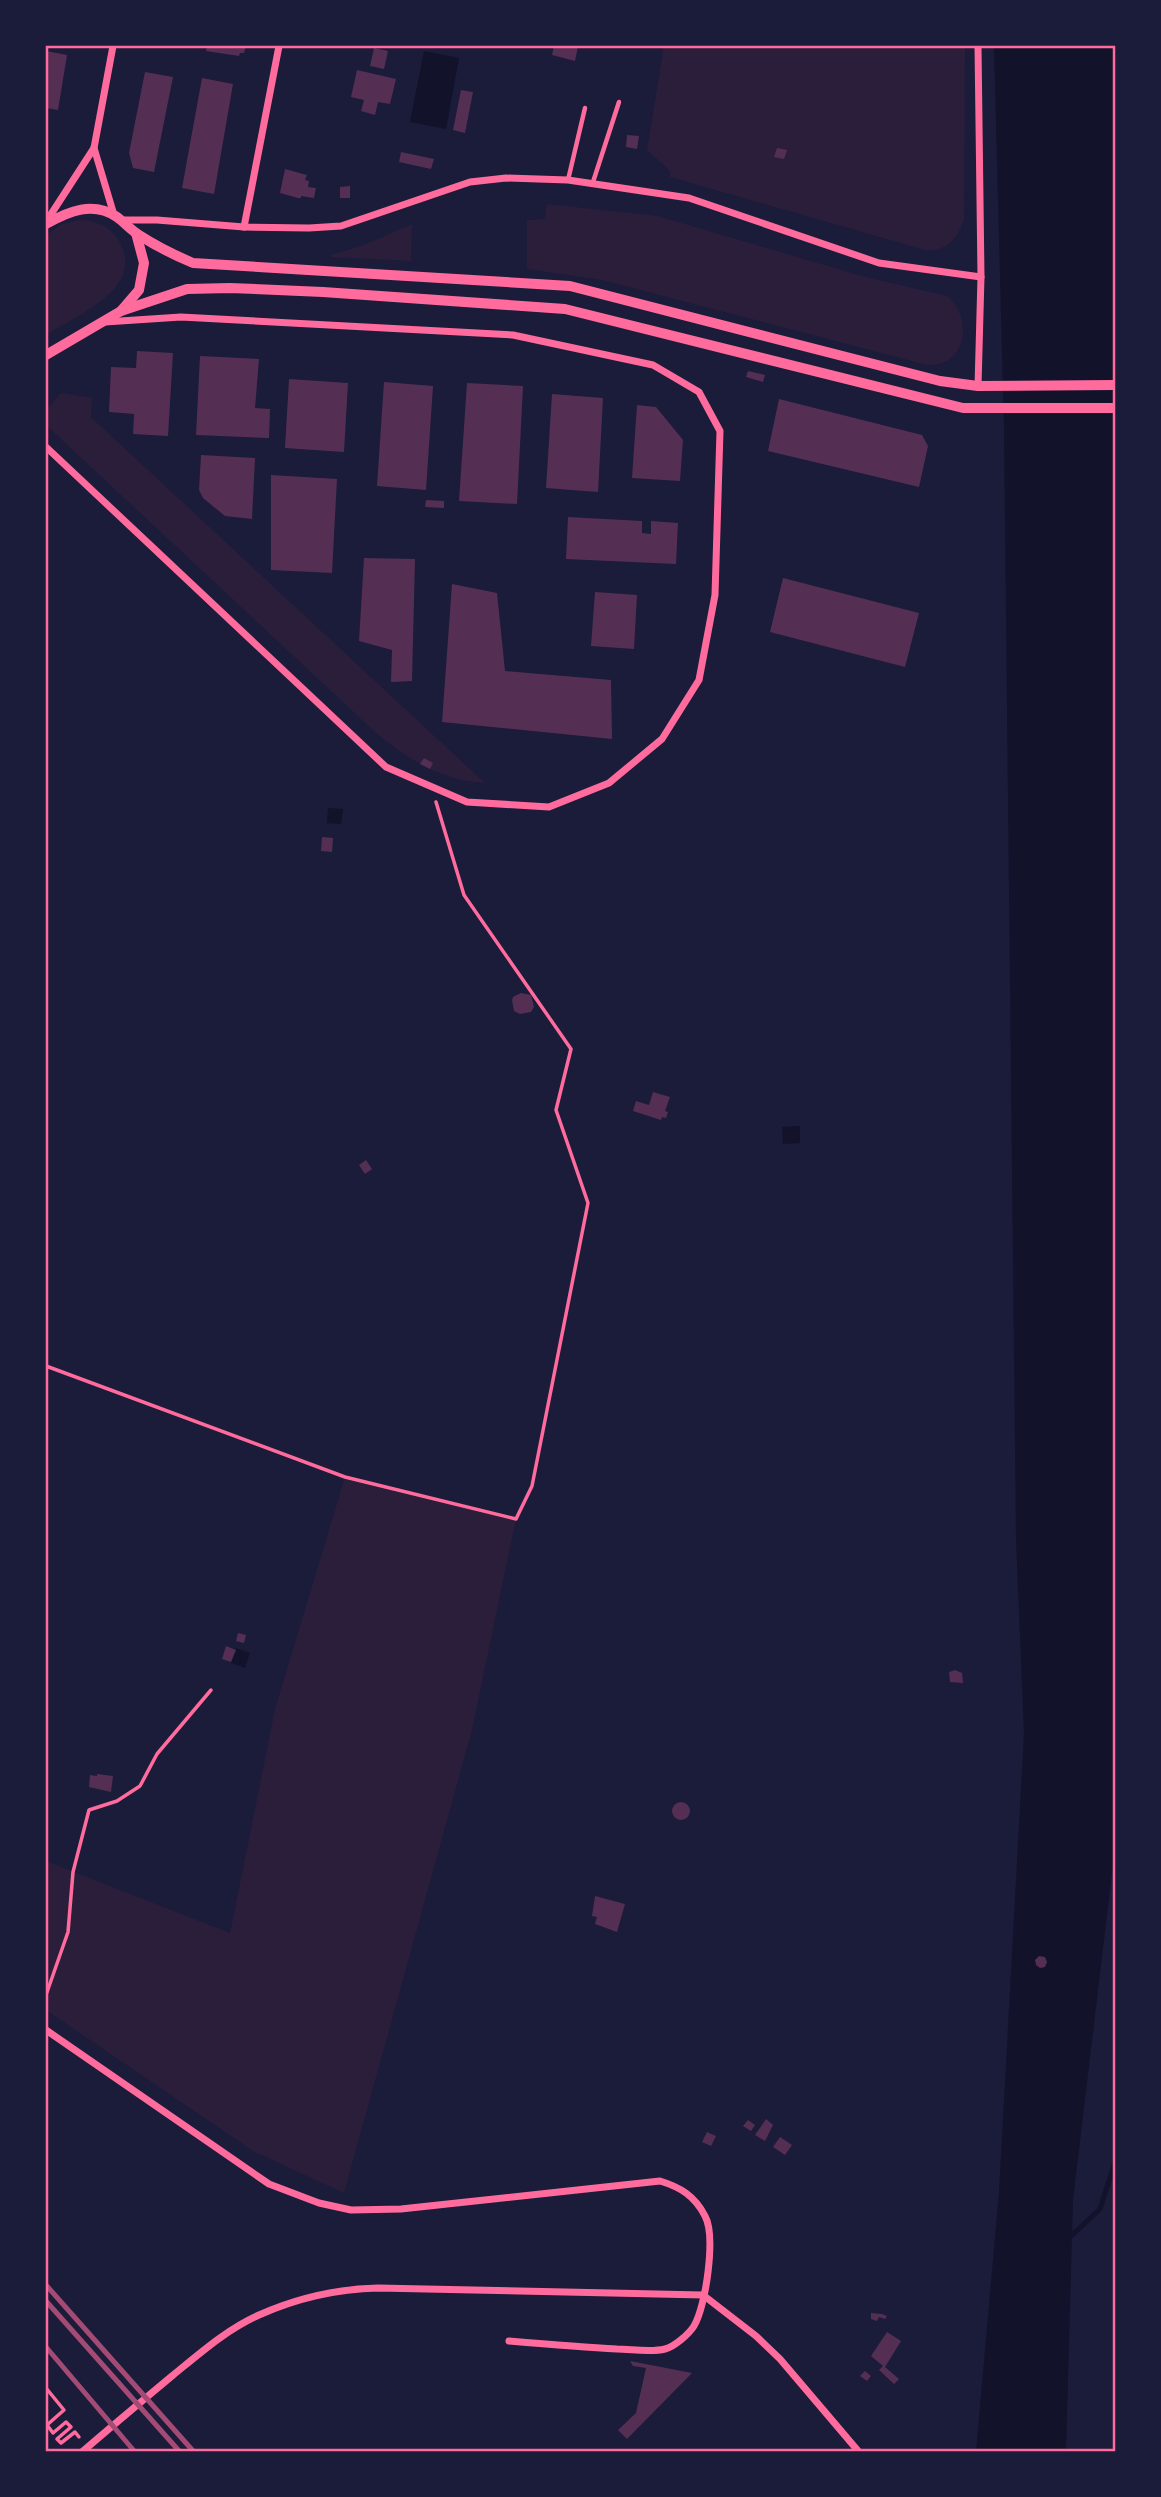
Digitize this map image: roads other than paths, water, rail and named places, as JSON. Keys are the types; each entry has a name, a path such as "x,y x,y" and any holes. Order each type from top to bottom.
{"street":[{"path":"46,223 94,148 113,46"},
{"path":"244,227 279,46"},
{"path":"978,46 981,277 978,386"},
{"path":"94,148 118,218"},
{"path":"118,218 309,229 341,226 470,182 506,178 568,180 689,198 879,263 981,277"},
{"path":"46,223 67,212 91,207 118,218 167,252 192,262 569,286 940,381 978,386 1115,385"},
{"path":"121,311 139,290 144,263 136,233"},
{"path":"46,355 121,311 187,289 230,288 565,309 963,408 1115,408"},
{"path":"46,447 386,766 467,802 549,807 609,783 662,739 699,680 715,595 720,431 699,392 653,365 513,335 181,317 101,322"},
{"path":"46,362 58,348"},
{"path":"46,2030 269,2184 319,2203 351,2210 401,2208 660,2181 677,2186 691,2196 705,2215 710,2229 710,2253 703,2295 694,2325 683,2338 666,2349 642,2350 509,2341"},
{"path":"85,2449 195,2358 257,2315 347,2289 703,2295 780,2358 859,2452"}],"lane":[{"path":"593,183 620,102"},
{"path":"568,180 585,108"}],"waterway":[{"path":"1069,2238 1100,2209 1116,2159"}],"railway":[{"path":"46,2285 194,2452"},
{"path":"46,2301 180,2452"},
{"path":"46,2347 135,2452"}]}
